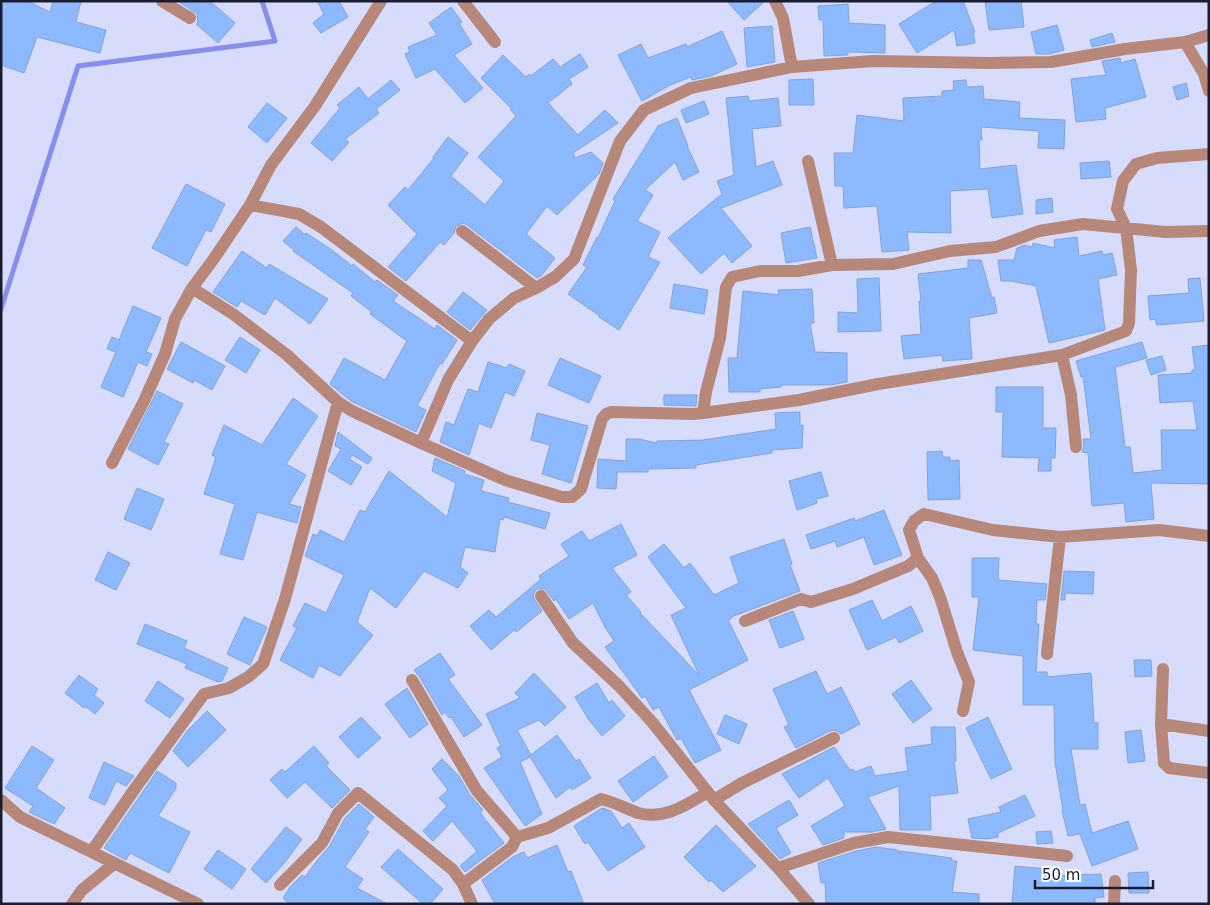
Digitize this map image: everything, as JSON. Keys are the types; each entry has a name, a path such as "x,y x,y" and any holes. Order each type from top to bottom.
{"street":[{"path":"162,1 190,18"},
{"path":"112,463 144,401 165,354 175,319 192,288 250,205 271,165 315,106 381,1"},
{"path":"464,1 495,42"},
{"path":"775,1 783,18 792,68"},
{"path":"421,443 448,380 472,341 489,319 514,298 555,277 574,259 620,141 644,110 691,88 792,68 873,61 1051,62 1125,49 1185,42 1209,35"},
{"path":"1185,42 1204,74 1209,91"},
{"path":"192,288 233,314 287,355 338,402 352,411 505,480 562,497 572,497 581,489 602,419 610,412 693,414 799,400 887,382 1062,355 1126,331 1129,323 1131,270 1126,228 1116,209 1123,181 1136,164 1157,158 1209,154"},
{"path":"808,161 832,265"},
{"path":"250,205 298,214 321,227 472,341"},
{"path":"703,413 706,392 720,338 726,287 732,277 760,271 798,271 832,265 893,264 950,251 996,247 1039,231 1082,224 1166,232 1209,231"},
{"path":"462,231 536,288"},
{"path":"1062,355 1071,395 1076,447"},
{"path":"92,852 136,787 204,694 230,688 248,677 263,664 285,598 338,402"},
{"path":"963,711 969,682 956,652 940,597 932,578 918,558 909,530 914,521 924,514 993,530 1060,537 1159,530 1209,536"},
{"path":"1047,654 1060,537"},
{"path":"745,621 801,599 811,602 853,588 908,566 918,558"},
{"path":"541,596 573,643 619,686 652,722 711,796 809,904"},
{"path":"1163,669 1161,724 1164,763 1170,768 1209,773"},
{"path":"412,680 477,791 517,838"},
{"path":"1161,724 1209,730"},
{"path":"463,884 512,847 517,838 548,828 601,799 638,812 657,815 679,809 742,783 834,738"},
{"path":"280,886 322,843 338,813 358,793 453,870 463,884 472,904"},
{"path":"1,800 20,817 198,904"},
{"path":"778,868 854,843 888,836 1067,856"},
{"path":"72,904 82,890 116,863"},
{"path":"1114,904 1115,881"}],"building":[{"path":"1,1 27,1 50,12 53,1 81,1 76,22 106,30 100,53 37,37 24,73 1,65"},
{"path":"178,1 210,1 235,23 218,43 196,24 198,22 197,14"},
{"path":"317,1 339,1 348,17 321,33 313,23 324,14"},
{"path":"727,1 765,1 744,20"},
{"path":"936,1 963,1 975,32 973,32 975,43 957,46 954,30 917,53 899,24"},
{"path":"985,1 1021,1 1024,27 989,30"},
{"path":"848,4 849,23 885,25 885,53 848,52 848,55 824,56 823,20 819,20 818,6"},
{"path":"451,7 462,22 459,23 472,44 454,55 483,88 465,103 435,69 416,78 405,54 410,52 408,47 437,35 429,23"},
{"path":"1057,25 1064,50 1049,54 1036,54 1031,32"},
{"path":"772,26 775,62 747,67 744,28"},
{"path":"722,31 737,64 711,76 692,80 691,77 670,85 642,101 618,55 641,44 648,58 686,44 687,47"},
{"path":"1112,33 1115,42 1092,47 1090,40"},
{"path":"580,54 588,67 569,79 572,84 548,103 578,135 605,110 618,123 573,153 575,158 591,152 603,163 599,174 557,215 547,206 526,234 555,258 541,276 537,278 463,223 456,226 454,233 444,245 440,242 406,281 388,267 417,234 388,205 405,187 408,190 448,137 468,153 451,176 485,205 504,181 478,157 516,116 511,108 481,78 503,55 526,77 529,74 531,76 553,59 560,67"},
{"path":"1120,58 1121,63 1135,59 1146,97 1105,108 1106,119 1076,122 1071,79 1106,75 1102,61"},
{"path":"813,79 814,105 789,105 789,80"},
{"path":"391,80 400,90 376,109 379,113 345,139 349,142 332,161 311,143 340,108 337,105 359,87 368,99"},
{"path":"966,80 967,87 983,86 984,99 1020,102 1019,118 1065,120 1064,149 1038,148 1039,131 981,127 982,140 979,140 980,169 1016,165 1023,214 992,218 988,189 950,191 951,233 907,232 909,250 882,252 877,206 844,208 843,186 835,186 834,153 853,153 857,115 904,121 903,98 942,96 942,91 954,90 953,81"},
{"path":"1186,83 1189,96 1177,100 1173,87"},
{"path":"748,96 749,101 778,98 781,126 752,129 756,167 773,161 782,185 721,208 752,246 732,263 724,253 701,274 668,238 722,194 717,181 734,175 726,98"},
{"path":"704,101 709,114 686,123 681,110"},
{"path":"267,103 287,118 267,143 248,127"},
{"path":"677,118 699,172 683,180 675,162 645,190 653,195 637,221 660,232 648,257 660,262 619,330 568,294 587,267 583,265 615,201 613,199 658,126"},
{"path":"1109,161 1111,177 1081,179 1080,163"},
{"path":"186,184 225,204 211,232 206,230 187,266 152,248"},
{"path":"1052,198 1053,212 1036,214 1036,200"},
{"path":"296,227 305,235 306,233 332,250 352,266 353,264 375,282 377,280 398,295 393,301 435,329 437,325 457,340 442,364 440,363 417,406 426,410 416,432 351,401 330,384 344,358 385,380 407,341 370,314 372,312 351,296 353,293 293,251 283,241"},
{"path":"810,227 817,258 786,263 781,233"},
{"path":"1077,237 1079,256 1102,251 1103,255 1112,253 1117,275 1098,279 1105,330 1049,343 1036,286 1001,281 998,260 1014,260 1017,248 1024,245 1032,247 1033,243 1055,248 1054,240"},
{"path":"242,251 267,268 269,264 328,299 310,324 275,298 265,315 241,301 237,307 213,292"},
{"path":"968,260 981,260 992,298 994,297 997,313 969,318 972,359 943,361 942,355 904,359 901,336 921,334 919,301 921,301 918,274 968,268"},
{"path":"879,278 881,331 838,332 838,312 858,313 857,279"},
{"path":"1200,278 1204,321 1157,325 1155,319 1150,320 1148,296 1189,293 1188,279"},
{"path":"674,284 708,290 704,314 670,308"},
{"path":"812,289 814,323 810,323 815,352 847,353 847,382 830,385 781,385 781,387 760,389 760,392 729,392 728,358 737,358 743,291 779,295 778,290"},
{"path":"463,292 487,310 470,330 447,312"},
{"path":"133,306 161,318 146,352 152,354 147,366 138,362 123,397 101,387 116,352 107,349 112,337 119,340"},
{"path":"240,337 260,350 246,373 225,360"},
{"path":"181,342 225,366 212,390 194,380 193,383 167,369"},
{"path":"1142,342 1147,358 1115,367 1125,447 1130,447 1133,473 1162,470 1161,430 1197,430 1193,401 1160,403 1158,375 1192,373 1192,370 1195,370 1192,347 1209,345 1209,484 1151,483 1154,519 1126,522 1124,503 1092,506 1088,453 1082,452 1084,447 1083,439 1091,439 1083,376 1081,377 1076,361"},
{"path":"1162,356 1166,370 1151,375 1146,360"},
{"path":"560,358 601,376 589,403 548,385"},
{"path":"488,362 507,368 509,364 525,371 514,396 505,392 491,428 479,423 469,455 440,442 446,422 454,425 468,389 478,392"},
{"path":"996,387 1043,387 1043,428 1056,428 1055,458 1051,458 1051,471 1038,471 1039,458 1002,457 1003,412 996,412"},
{"path":"157,391 183,404 164,442 169,444 158,465 128,449"},
{"path":"664,395 697,395 696,406 664,405"},
{"path":"293,398 318,416 286,464 306,475 289,504 301,507 297,523 257,512 243,560 220,554 235,504 204,494 216,457 212,455 224,425 262,445"},
{"path":"800,412 800,426 803,425 802,448 772,450 772,453 696,465 696,468 648,469 648,472 617,472 616,489 597,488 598,459 626,461 626,439 640,439 656,443 657,441 703,440 776,429 775,413"},
{"path":"537,413 588,426 571,483 542,474 550,445 531,440"},
{"path":"338,432 372,458 368,464 352,455 349,459 362,467 351,485 328,471 341,449 335,446"},
{"path":"942,451 943,457 950,457 950,461 959,460 960,499 928,500 927,452"},
{"path":"435,458 465,471 464,474 484,480 481,491 509,498 508,502 550,513 545,529 504,517 503,520 500,519 495,552 465,547 460,567 468,573 458,588 424,571 396,608 370,588 357,622 373,635 340,676 319,665 313,678 280,660 297,628 293,626 305,603 326,613 344,575 305,556 313,534 317,536 320,530 344,542 360,510 365,512 389,471 447,517 456,483 432,471"},
{"path":"821,472 828,496 816,499 817,503 797,510 789,481"},
{"path":"137,488 164,499 151,530 124,519"},
{"path":"884,510 902,555 874,565 864,537 837,547 835,541 811,549 806,535 854,518 855,521"},
{"path":"621,524 637,555 612,568 631,592 626,595 640,613 699,675 671,615 686,608 648,557 664,544 684,568 690,563 714,595 739,583 730,557 784,539 792,564 790,565 800,591 731,617 728,620 748,660 689,690 721,750 695,763 681,738 677,740 659,707 653,710 645,696 642,698 605,647 614,641 593,603 569,619 556,599 554,601 545,589 537,589 533,597 542,611 516,632 514,630 491,650 470,626 489,610 496,617 541,579 539,576 569,556 561,544 582,531 589,541"},
{"path":"108,552 130,563 116,590 95,580"},
{"path":"972,558 999,558 998,580 1047,584 1045,600 1037,600 1036,624 1039,624 1036,672 1047,672 1047,677 1091,673 1094,723 1098,723 1098,749 1071,749 1080,805 1085,804 1092,833 1128,821 1138,849 1092,866 1080,834 1068,836 1055,762 1054,705 1023,705 1023,656 973,650 979,597 972,597"},
{"path":"1064,571 1094,572 1093,594 1065,593 1065,600 1061,600"},
{"path":"872,600 882,621 911,606 923,631 899,643 896,637 867,650 849,610"},
{"path":"793,611 804,639 780,648 769,620"},
{"path":"244,617 267,627 250,665 227,654"},
{"path":"145,624 187,641 184,648 228,668 222,681 218,682 185,668 187,664 137,644"},
{"path":"440,653 455,675 448,679 482,725 464,737 451,717 449,718 445,712 442,715 414,670"},
{"path":"1134,660 1151,660 1152,676 1135,677"},
{"path":"816,671 827,694 841,687 860,724 841,734 835,730 830,731 796,748 784,727 789,725 773,689"},
{"path":"534,673 566,707 545,726 539,720 517,730 531,755 557,735 576,761 579,759 591,778 572,790 570,787 556,798 530,757 520,762 542,814 525,826 484,768 502,757 497,748 501,746 486,714 520,698 515,693"},
{"path":"79,675 98,689 94,695 104,703 95,714 65,693"},
{"path":"911,680 932,709 913,723 892,694"},
{"path":"158,681 184,699 170,718 145,701"},
{"path":"597,683 609,703 612,700 625,716 602,736 589,720 575,697"},
{"path":"407,688 428,724 410,738 385,704"},
{"path":"207,711 226,730 188,767 173,751 187,731"},
{"path":"725,715 747,724 739,744 717,734"},
{"path":"361,717 381,738 358,758 339,737"},
{"path":"988,717 1012,769 991,779 966,728"},
{"path":"931,727 955,727 956,761 954,762 958,793 930,796 931,830 900,830 899,786 868,797 886,829 872,832 844,832 844,838 823,845 811,826 845,806 828,778 799,798 782,774 834,747 850,770 853,769 855,772 871,766 875,776 908,771 905,748 932,744"},
{"path":"1141,730 1145,761 1128,763 1125,732"},
{"path":"32,746 54,760 36,788 65,808 54,824 29,812 33,806 5,788"},
{"path":"314,746 329,763 326,766 350,790 332,808 305,782 287,798 270,780 282,769 285,772"},
{"path":"654,756 668,777 633,802 618,781"},
{"path":"442,759 459,776 470,795 483,810 480,812 484,818 504,843 465,872 460,866 477,851 452,821 433,841 423,831 447,806 439,798 448,790 432,769"},
{"path":"104,762 134,776 126,786 116,781 105,805 89,798"},
{"path":"157,771 176,783 176,788 158,816 190,832 169,873 130,853 126,860 104,848"},
{"path":"1025,795 1035,816 998,833 998,837 987,839 972,838 968,819 1001,812 999,807"},
{"path":"789,800 798,815 776,828 791,853 780,859 748,824"},
{"path":"359,804 374,817 365,829 369,832 345,867 363,879 357,888 387,904 289,904 283,898 290,887 302,875 305,877 329,847 345,818"},
{"path":"602,808 611,811 622,828 629,823 645,847 608,871 588,842 585,844 574,826"},
{"path":"716,825 756,866 723,892 711,880 709,882 684,857"},
{"path":"286,827 302,839 286,861 266,883 251,869"},
{"path":"1051,831 1053,843 1037,844 1036,832"},
{"path":"557,845 568,872 571,871 584,904 495,904 482,880 514,856 524,852 527,858"},
{"path":"876,847 898,850 901,855 900,851 952,858 952,861 957,861 952,892 979,894 979,904 826,904 825,883 821,883 818,863"},
{"path":"398,849 443,889 430,904 423,904 381,867"},
{"path":"218,850 246,869 232,889 204,869"},
{"path":"1015,866 1046,869 1045,876 1101,874 1104,897 1095,898 1095,904 1012,904"},
{"path":"1148,872 1149,893 1129,893 1128,873"}],"waterway":[{"path":"1,309 78,66 275,41 262,1"}]}
